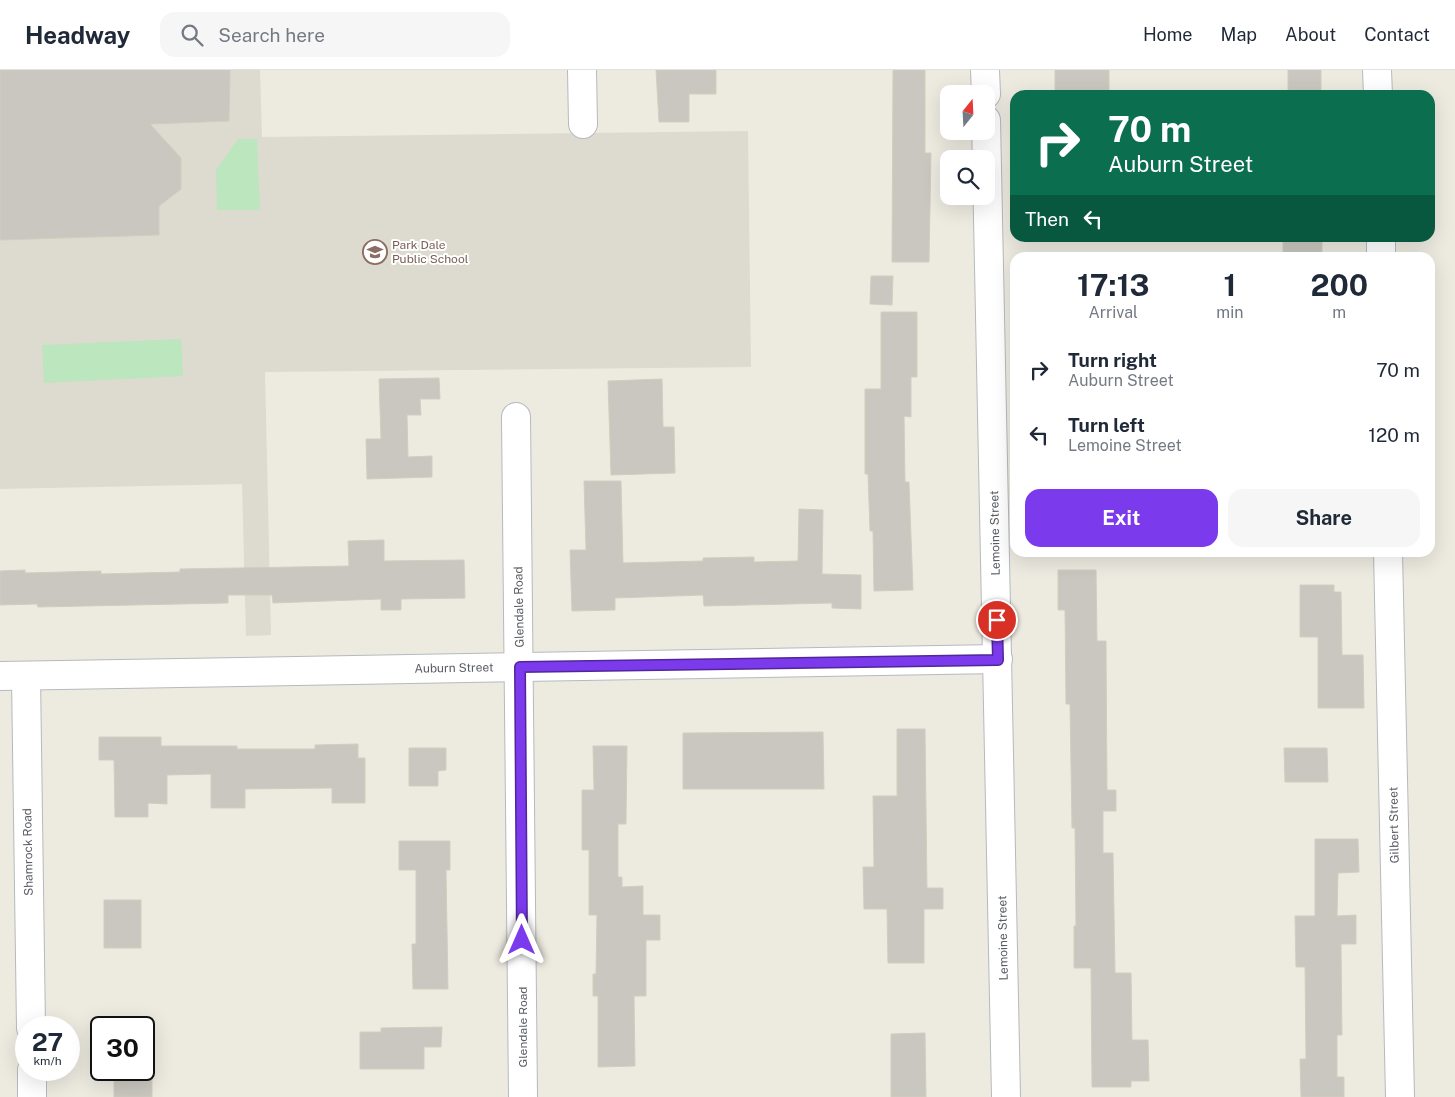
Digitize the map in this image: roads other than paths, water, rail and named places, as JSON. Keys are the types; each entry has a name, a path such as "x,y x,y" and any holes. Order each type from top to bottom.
{"street":[{"path":"582,70 583,124"},
{"path":"985,70 986,85"},
{"path":"1377,70 1378,90"},
{"name":"Lemoine Street","path":"986,140 1006,1097"},
{"name":"Glendale Road","path":"516,417 524,1097"},
{"name":"Gilbert Street","path":"1388,557 1400,1097"},
{"name":"Auburn Street","path":"13,676 998,660"},
{"name":"Shamrock Road","path":"13,676 30,1016"},
{"path":"32,1081 32,1097"}],"place":[{"name":"Park Dale Public School","path":"375,252"}]}
